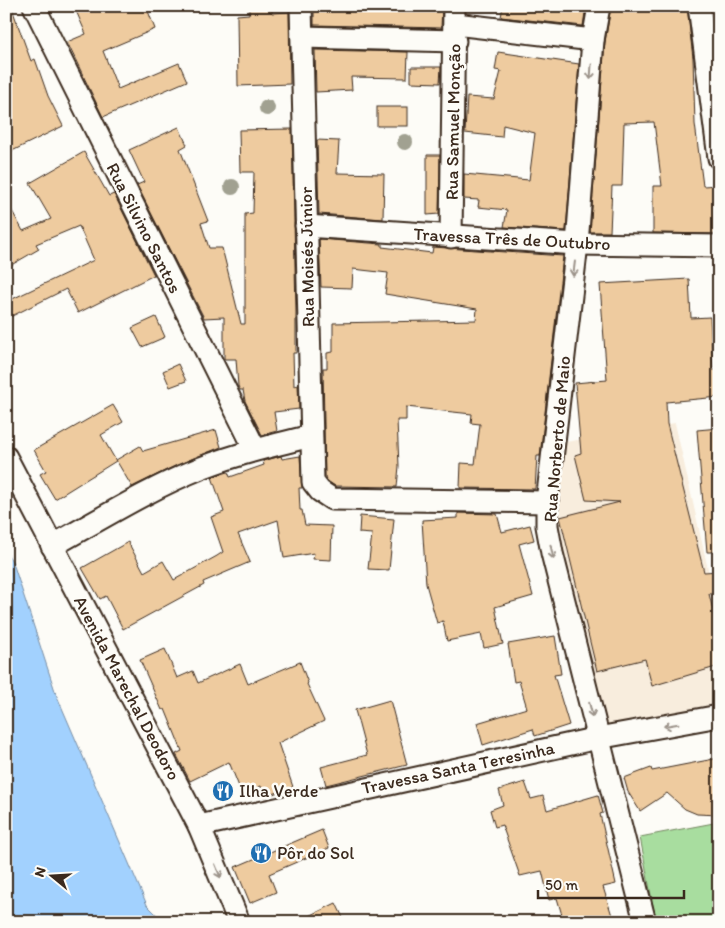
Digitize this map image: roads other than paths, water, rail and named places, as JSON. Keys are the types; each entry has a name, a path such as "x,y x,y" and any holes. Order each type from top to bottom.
{"street":[{"name":"Rua Silvino Santos","path":"34,6 255,449"},
{"name":"Rua Moisés Júnior","path":"301,6 313,482 320,491 332,499 547,502"},
{"name":"Rua Norberto de Maio","path":"599,6 593,40 577,244 547,502 547,526 552,553 645,922"},
{"path":"699,6 719,158"},
{"path":"302,37 455,24 593,40"},
{"name":"Rua Samuel Monção","path":"451,237 455,24"},
{"name":"Travessa Três de Outubro","path":"306,226 577,244 719,246"},
{"path":"52,546 145,494 201,468 255,449 311,436"},
{"name":"Avenida Marechal Deodoro","path":"6,457 199,826 239,922"},
{"name":"Travessa Santa Teresinha","path":"199,826 598,738 719,716"}],"water":[{"path":"6,551 13,563 56,694 147,905 164,922 6,922"}],"place":[{"name":"Ilha Verde","path":"223,791"},
{"name":"Pôr do Sol","path":"261,853"}]}
